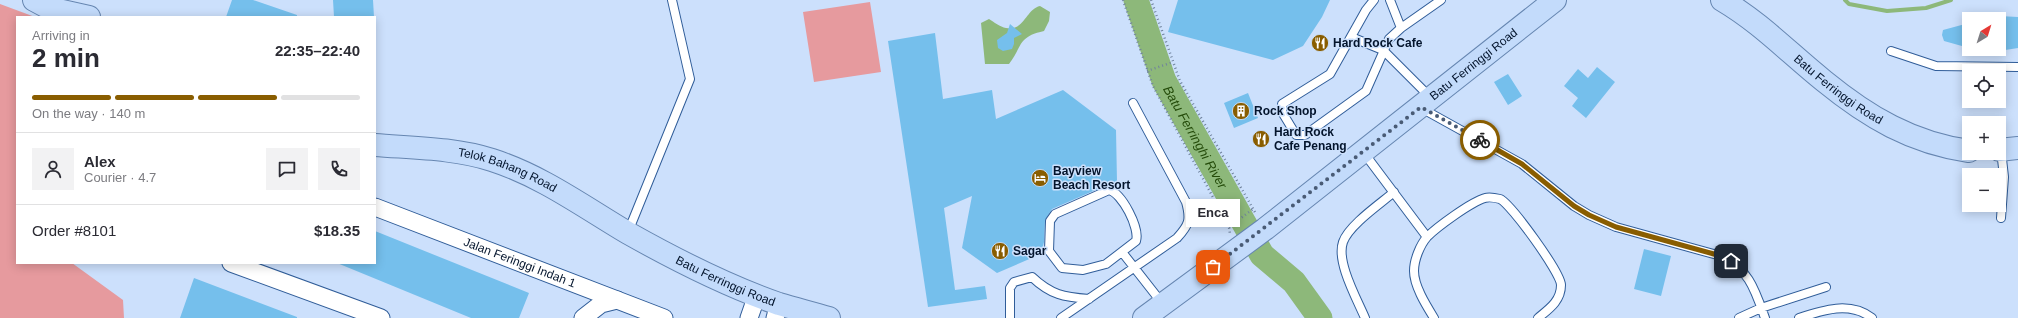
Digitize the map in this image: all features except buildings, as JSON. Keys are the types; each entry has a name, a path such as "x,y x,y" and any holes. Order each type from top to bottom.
{"main road":[{"path":"34,0 49,8 85,16"},
{"name":"Batu Ferringgi Road","path":"1144,318 1265,229 1555,0"},
{"name":"Batu Ferringgi Road","path":"1722,0 1748,16 1823,81 1874,118 1904,134 1931,144 1962,150"},
{"name":"Telok Bahang Road","path":"376,145 441,150 491,159 510,166 554,188 628,232"},
{"name":"Batu Ferringgi Road","path":"628,232 703,272 757,295 777,311 829,318"}],"street":[{"name":"Jalan Feringgi Indah 1","path":"376,207 664,318"},
{"path":"234,264 381,318"},
{"path":"749,318 757,295"},
{"path":"583,318 601,304 618,300"}],"lane":[{"path":"628,232 690,79 672,0"},
{"path":"1374,0 1366,10 1330,74 1282,104 1282,112 1296,135 1305,135 1366,91 1389,39 1400,28 1441,0"},
{"path":"1390,0 1400,28"},
{"path":"1351,37 1383,50 1426,103 1522,164 1574,206 1589,215 1616,227 1721,256 1739,266 1747,276 1765,318"},
{"path":"1890,51 1936,66 2018,67"},
{"path":"1061,318 1177,238 1186,228 1190,215 1186,202 1133,103"},
{"path":"1363,152 1427,237"},
{"path":"2001,218 2005,160"},
{"path":"1106,190 1112,190 1125,203 1136,234 1134,244 1122,252 1106,264 1083,270 1062,268 1049,251 1051,218 1055,214 1106,190"},
{"path":"1365,318 1343,266 1341,254 1342,242 1352,228 1394,192"},
{"path":"1434,318 1416,282 1414,271 1420,248 1427,237 1474,202 1486,197 1500,199 1511,208 1556,270 1561,283 1559,297 1551,307 1538,318"},
{"path":"1122,252 1133,268 1163,304"},
{"path":"1010,318 1010,288 1014,282 1032,277 1044,289 1064,297 1089,299"},
{"path":"1739,318 1761,308 1826,287"},
{"path":"1799,318 1828,309 1851,308 1872,318"}],"path":[{"path":"1123,0 1152,86 1229,227 1230,236 1238,248"},
{"path":"1151,0 1180,81 1265,229"},
{"path":"1147,71 1173,62"},
{"path":"1229,227 1253,209"}],"shaded area":[{"path":"870,2 881,72 814,82 803,12"},
{"path":"0,4 32,16 16,16 16,264 73,264 123,300 124,318 0,318"},
{"path":"1040,6 1050,12 1049,21 1044,31 1035,33 1025,39 1009,64 985,64 981,23 989,19 1002,27 1017,27 1031,11"}],"waterway":[{"name":"Batu Ferringhi River","path":"1136,0 1164,81 1262,255 1294,282 1320,318"},
{"path":"1845,0 1849,4 1887,11 1926,8 1951,0"}],"way so far":[{"path":"1213,267 1265,229 1421,107 1480,140"}],"place":[{"name":"Hard Rock Cafe","path":"1320,43"},
{"name":"Rock Shop","path":"1241,111"},
{"name":"Hard Rock Cafe Penang","path":"1261,139"},
{"name":"Bayview Beach Resort","path":"1040,178"},
{"name":"Sagar","path":"1000,251"},
{"name":"Enca","path":"1213,267"}],"route":[{"path":"1480,140 1522,164 1574,206 1589,215 1616,227 1721,256 1731,261"}]}
